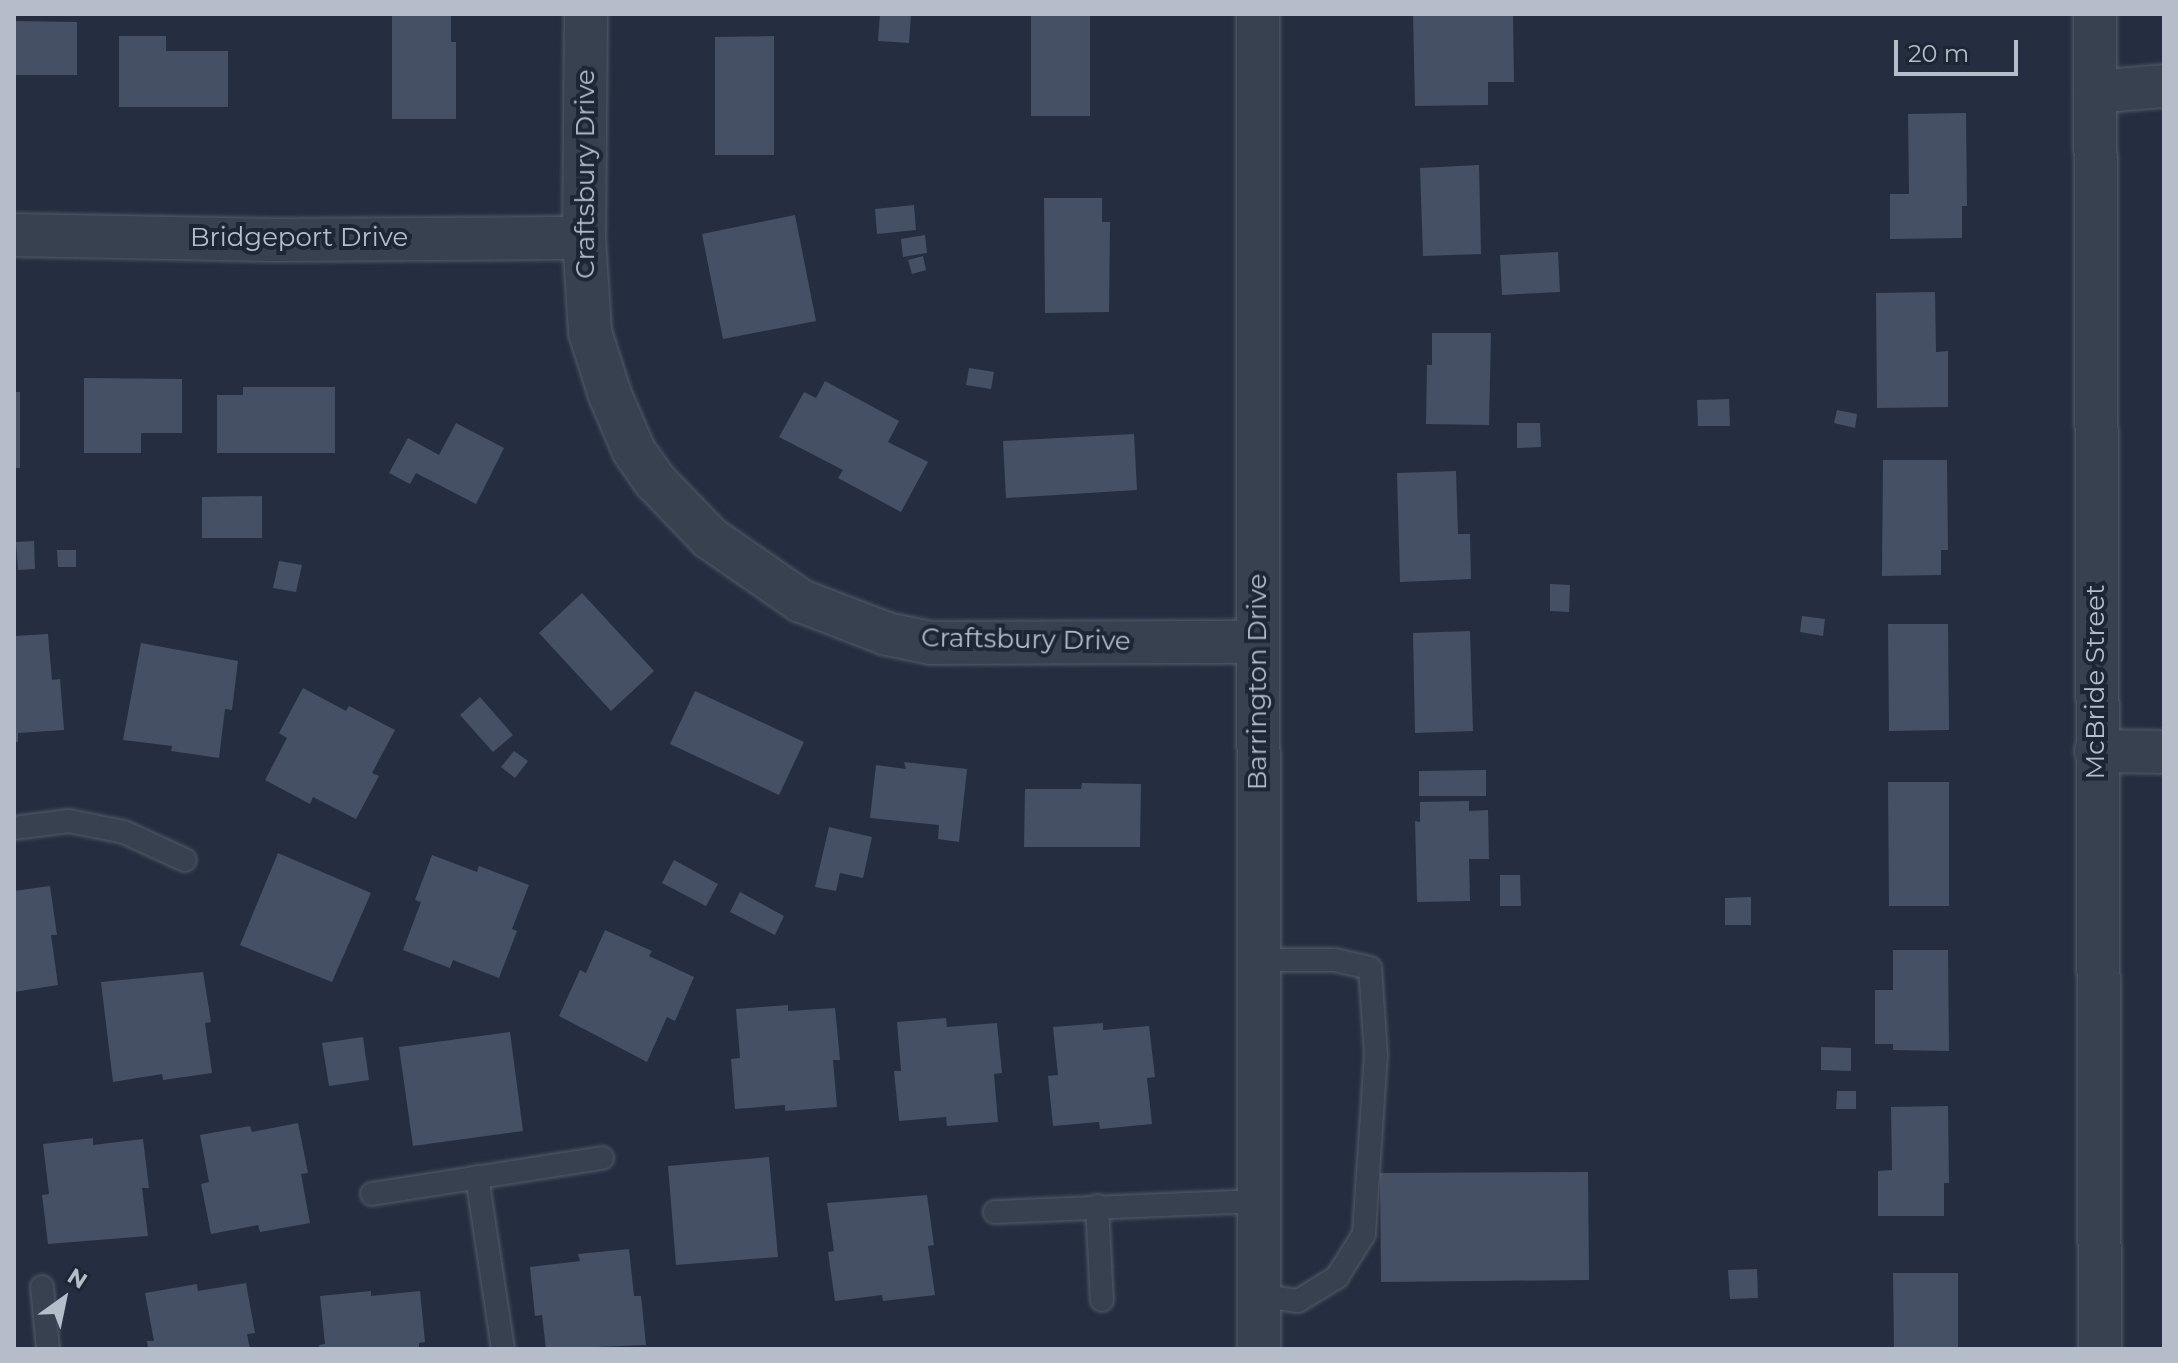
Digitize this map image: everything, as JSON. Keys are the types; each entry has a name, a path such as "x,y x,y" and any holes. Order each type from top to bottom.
{"street":[{"name":"Craftsbury Drive","path":"586,14 584,238 590,332 610,395 634,451 656,482 710,538 781,590 840,619 931,643 1258,642"},
{"name":"Barrington Drive","path":"1258,14 1259,1349"},
{"name":"McBride Street","path":"2095,14 2100,1349"},
{"path":"2095,92 2164,86"},
{"name":"Bridgeport Drive","path":"14,235 274,240 584,238"},
{"path":"2096,751 2164,752"}],"lane":[{"path":"14,828 69,821 124,832 185,860"},
{"path":"1259,960 1334,960 1370,968 1376,1055 1364,1234 1337,1277 1298,1301 1259,1295"},
{"path":"372,1194 602,1158"},
{"path":"477,1177 503,1349"},
{"path":"995,1212 1259,1201"},
{"path":"1097,1206 1102,1300"},
{"path":"42,1287 48,1349"}],"building":[{"path":"392,14 451,14 451,42 456,42 456,119 392,119"},
{"path":"880,14 911,15 909,43 878,41"},
{"path":"1031,14 1090,14 1090,116 1031,116"},
{"path":"1413,14 1513,14 1514,82 1488,82 1488,105 1415,106"},
{"path":"14,21 77,22 77,75 14,75"},
{"path":"119,36 166,36 166,51 228,51 228,107 119,107"},
{"path":"774,36 774,155 715,155 715,37"},
{"path":"1966,113 1967,206 1962,206 1962,238 1890,239 1890,194 1909,194 1908,114"},
{"path":"1479,165 1481,254 1423,256 1420,168"},
{"path":"1044,198 1102,198 1102,222 1110,222 1109,312 1045,313"},
{"path":"914,205 916,230 877,234 875,209"},
{"path":"795,215 816,321 723,339 702,234"},
{"path":"925,235 927,253 903,257 901,239"},
{"path":"1558,252 1560,292 1502,295 1500,255"},
{"path":"923,256 926,270 912,274 908,260"},
{"path":"1935,292 1936,352 1948,351 1948,407 1877,408 1876,293"},
{"path":"1432,333 1491,333 1489,425 1426,424 1427,365 1432,365"},
{"path":"969,368 994,372 991,389 966,385"},
{"path":"84,378 182,379 182,433 141,433 141,453 84,453"},
{"path":"825,381 899,421 888,442 928,462 901,512 838,478 843,470 779,437 804,392 816,398"},
{"path":"243,387 335,387 335,453 217,453 217,395 243,395"},
{"path":"14,392 20,392 20,468 14,468"},
{"path":"1729,399 1730,426 1698,426 1697,400"},
{"path":"1837,410 1857,414 1855,428 1834,423"},
{"path":"456,423 504,448 476,504 416,473 410,484 389,473 408,438 439,455"},
{"path":"1517,423 1540,423 1541,447 1517,448"},
{"path":"1134,434 1137,490 1006,498 1003,441"},
{"path":"1883,460 1947,460 1948,550 1941,550 1941,575 1882,576"},
{"path":"1456,471 1458,534 1470,534 1471,579 1400,582 1397,473"},
{"path":"262,496 262,538 202,538 202,497"},
{"path":"34,541 35,569 18,570 16,542"},
{"path":"57,550 76,550 76,567 58,567"},
{"path":"279,561 302,565 296,592 273,588"},
{"path":"1550,584 1570,585 1569,612 1550,611"},
{"path":"582,593 654,671 611,711 539,633"},
{"path":"1802,616 1825,619 1823,636 1800,632"},
{"path":"1888,624 1948,624 1949,730 1889,731"},
{"path":"1470,631 1473,731 1415,733 1413,633"},
{"path":"48,634 52,680 60,679 64,730 18,733 18,742 14,742 14,636"},
{"path":"141,643 238,661 232,710 225,709 219,758 171,751 172,746 123,740"},
{"path":"303,688 346,711 349,706 395,730 372,773 379,776 356,819 313,797 310,804 265,780 287,738 279,733"},
{"path":"695,691 804,742 779,795 670,744"},
{"path":"480,697 513,735 493,752 460,715"},
{"path":"514,751 528,761 515,778 501,767"},
{"path":"904,762 967,769 959,842 938,839 939,825 870,818 876,765 906,769"},
{"path":"1486,770 1486,796 1419,796 1419,771"},
{"path":"1888,782 1949,782 1949,906 1889,906"},
{"path":"1082,783 1141,784 1140,847 1024,847 1025,789 1081,789"},
{"path":"1469,801 1469,811 1488,810 1489,859 1469,859 1470,901 1417,902 1415,821 1420,822 1420,802"},
{"path":"829,827 872,837 863,878 840,873 836,891 815,887"},
{"path":"278,853 371,893 332,982 240,945"},
{"path":"432,855 477,872 479,866 529,885 512,929 517,931 499,978 453,960 450,968 403,950 421,902 415,900"},
{"path":"674,860 718,884 706,906 662,883"},
{"path":"1500,875 1520,875 1521,906 1500,906"},
{"path":"50,886 57,935 51,935 58,985 14,992 14,891"},
{"path":"740,892 784,916 775,935 730,912"},
{"path":"1751,897 1751,925 1725,925 1725,898"},
{"path":"605,930 652,951 649,956 694,977 675,1021 667,1017 647,1062 559,1016 580,970 586,973"},
{"path":"1893,950 1948,950 1949,1051 1893,1050 1893,1044 1875,1044 1875,990 1893,990"},
{"path":"203,972 211,1022 205,1023 212,1073 163,1080 162,1074 113,1082 101,982"},
{"path":"788,1005 788,1011 835,1008 840,1060 833,1060 837,1107 785,1111 785,1105 735,1109 731,1059 740,1058 736,1009"},
{"path":"946,1018 947,1027 997,1023 1002,1073 994,1074 998,1122 947,1126 946,1117 899,1121 894,1071 901,1071 897,1022"},
{"path":"1103,1023 1103,1030 1149,1026 1155,1077 1147,1078 1152,1124 1100,1129 1099,1122 1053,1126 1048,1076 1058,1075 1053,1027"},
{"path":"510,1032 523,1131 413,1146 399,1047"},
{"path":"363,1037 369,1080 329,1086 322,1043"},
{"path":"1821,1047 1851,1048 1851,1071 1821,1070"},
{"path":"1837,1091 1856,1091 1856,1109 1836,1109"},
{"path":"1948,1106 1949,1183 1944,1183 1944,1216 1878,1216 1878,1171 1892,1170 1891,1107"},
{"path":"298,1123 308,1173 301,1174 310,1223 260,1232 258,1225 211,1234 201,1184 209,1182 200,1135 250,1126 252,1132"},
{"path":"93,1138 93,1145 143,1139 149,1188 142,1188 148,1236 48,1244 42,1195 49,1194 43,1144"},
{"path":"769,1157 778,1257 676,1265 668,1166"},
{"path":"1588,1172 1589,1280 1381,1282 1380,1173"},
{"path":"927,1195 934,1245 928,1246 935,1295 883,1301 882,1295 835,1301 828,1252 834,1251 827,1203"},
{"path":"629,1249 634,1296 641,1296 646,1345 546,1349 542,1315 535,1316 530,1267 580,1261 578,1254"},
{"path":"1757,1269 1758,1298 1730,1299 1728,1270"},
{"path":"1893,1273 1958,1273 1958,1349 1894,1349"},
{"path":"246,1283 255,1333 247,1334 250,1349 148,1349 147,1341 154,1341 145,1293 197,1284 198,1291"},
{"path":"371,1291 371,1296 420,1291 425,1342 419,1343 419,1349 320,1349 319,1345 325,1344 320,1296"}]}
